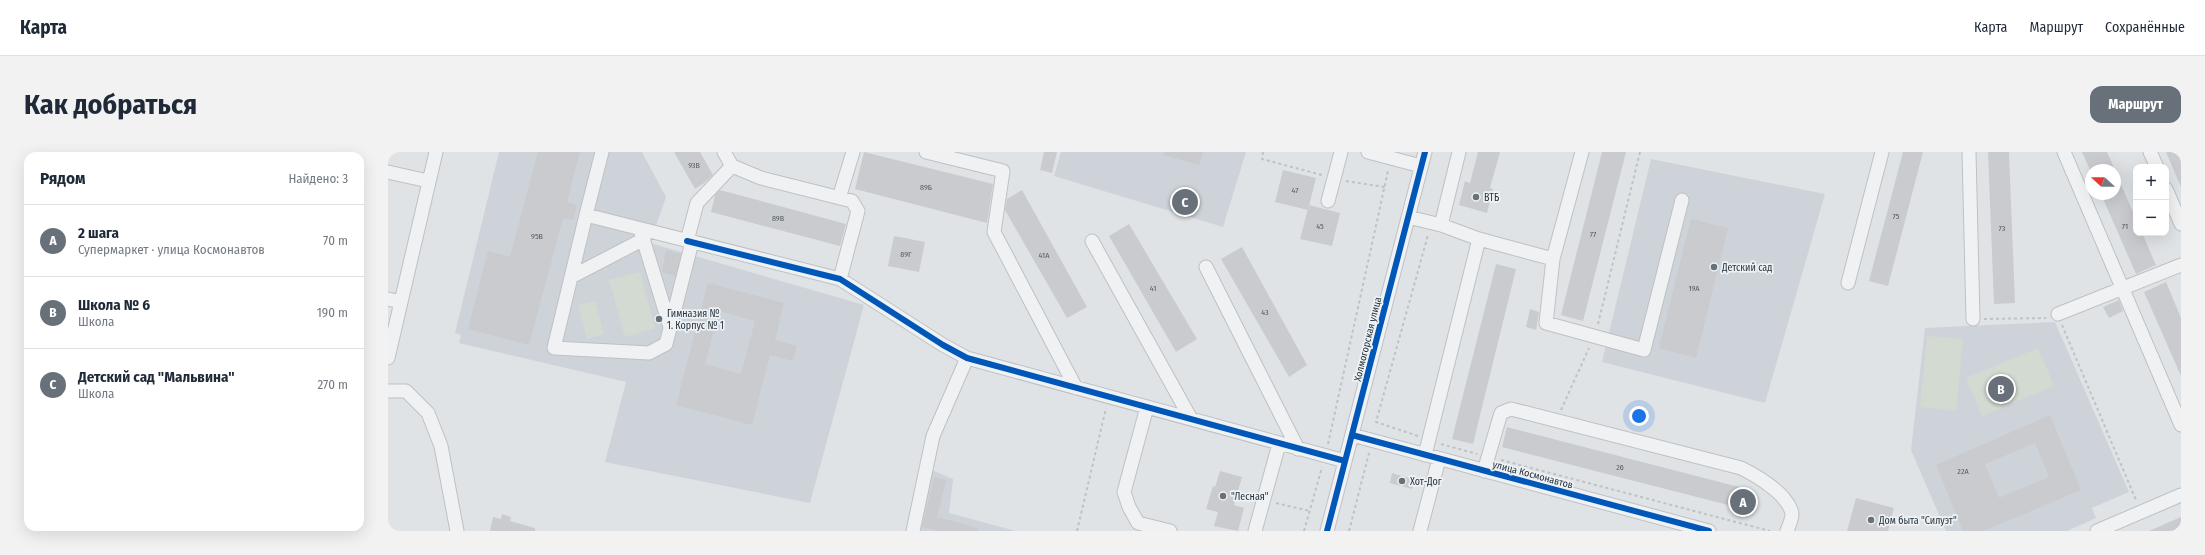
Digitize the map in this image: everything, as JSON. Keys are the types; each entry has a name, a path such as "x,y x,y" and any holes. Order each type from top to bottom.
{"street":[{"path":"388,358 428,181 436,152"},
{"path":"602,152 554,348 649,352 666,344 690,241 697,203 732,166"},
{"path":"724,152 732,166 762,178 852,201 858,211 840,279"},
{"path":"839,198 853,152"},
{"path":"926,152 1003,171 994,232 1076,388"},
{"path":"1328,200 1341,152"},
{"path":"1368,152 1421,166"},
{"name":"Холмогорская улица","path":"1327,531 1425,152"},
{"path":"1441,225 1459,152"},
{"path":"1582,152 1553,259 1546,323 1644,350 1682,200"},
{"path":"1848,283 1882,152"},
{"path":"1969,152 1973,319"},
{"path":"2064,152 2124,288 2181,425"},
{"path":"2150,152 2156,164"},
{"path":"388,172 428,181"},
{"path":"2169,196 2181,224"},
{"path":"586,215 642,234 690,241 840,279 944,345 968,358 1345,462"},
{"path":"1408,217 1441,225 1479,239 1553,259"},
{"path":"571,277 642,234"},
{"path":"642,234 670,328"},
{"path":"1425,455 1479,239"},
{"path":"1092,241 1190,419"},
{"path":"2058,314 2181,265"},
{"path":"1206,267 1298,449"},
{"path":"388,299 401,302"},
{"path":"914,531 933,436 968,358"},
{"path":"388,391 406,391 428,413 441,446 457,531"},
{"path":"1147,407 1124,492 1129,507 1138,522 1170,531"},
{"path":"1484,471 1501,413 1511,408 1741,468 1762,478 1773,488 1791,509 1792,514 1787,531"},
{"name":"улица Космонавтов","path":"1352,435 1684,528 1709,531"},
{"path":"1255,531 1279,444"},
{"path":"1420,531 1439,459"},
{"path":"2097,531 2181,495"}],"path":[{"path":"1263,152 1262,159 1334,178 1384,187 1326,456 1304,531"},
{"path":"1557,420 1594,336 1640,152"},
{"path":"1441,225 1428,232 1376,422 1428,440 1770,531"},
{"path":"1973,319 2050,318 2058,314 2141,512"},
{"path":"1077,531 1109,397"},
{"path":"1349,531 1369,453"},
{"path":"1264,500 1310,511"}],"shaded area":[{"name":"Гимназия № 1. Корпус № 1","path":"499,152 642,152 666,197 650,243 864,305 810,503 605,462 626,382 459,343 461,335 455,333"},
{"path":"1061,152 1246,152 1223,227 1054,176"},
{"name":"Детский сад","path":"1651,159 1825,194 1765,403 1602,362"},
{"path":"640,272 655,328 625,337 609,280"},
{"path":"595,301 604,334 587,339 578,305"},
{"path":"2055,322 2129,492 2092,508 2096,518 2067,531 1946,531 1911,450 1925,328"},
{"path":"1927,336 1963,339 1956,411 1920,407"},
{"path":"2038,348 2054,386 1982,416 1966,378"},
{"path":"932,470 953,479 949,513 1016,531 917,531"}],"building":[{"path":"538,152 580,152 567,202 577,205 573,220 563,218 529,345 468,329 488,251 510,257"},
{"path":"674,152 700,152 713,175 695,189"},
{"path":"864,152 993,184 987,223 855,189"},
{"path":"1044,152 1057,152 1052,173 1040,170"},
{"path":"1164,152 1203,152 1199,165 1163,155"},
{"path":"1478,152 1500,152 1490,188 1493,189 1487,213 1459,205 1465,181 1470,183"},
{"path":"1602,152 1626,152 1583,321 1561,315"},
{"path":"1903,152 1923,152 1888,286 1869,281"},
{"path":"1988,152 2009,152 2015,303 1994,304"},
{"path":"2082,152 2107,152 2112,164 2087,164"},
{"path":"2166,152 2181,152 2181,187"},
{"path":"1283,170 1316,178 1308,210 1275,202"},
{"path":"2121,185 2133,212 2133,236 2143,236 2156,265 2136,274 2104,200 2121,200"},
{"path":"720,190 846,224 840,246 711,212 715,195"},
{"path":"1022,190 1087,307 1067,318 1005,210 1007,199"},
{"path":"1309,205 1340,213 1332,246 1300,239"},
{"path":"1691,219 1728,228 1696,358 1659,348"},
{"path":"1129,224 1197,339 1176,352 1109,236"},
{"path":"894,236 925,242 919,272 888,266"},
{"path":"1242,247 1307,365 1289,377 1221,259"},
{"path":"666,250 681,254 675,276 662,272"},
{"path":"1496,264 1516,269 1473,444 1452,439"},
{"path":"2166,282 2181,318 2181,376 2144,292"},
{"path":"708,283 784,303 775,340 797,346 793,361 770,355 752,425 676,405","holes":["719,311 755,321 741,374 705,364"]},
{"path":"2119,300 2123,311 2109,318 2103,307"},
{"path":"1530,309 1539,312 1536,330 1526,327"},
{"path":"2050,415 2081,490 1984,531 1963,531 1936,465","holes":["2035,443 2049,477 1999,498 1985,464"]},
{"path":"1507,427 1739,487 1738,490 1750,493 1746,513 1735,511 1736,507 1502,447"},
{"name":"\"Лесная\"","path":"1220,471 1242,477 1234,505 1244,508 1238,531 1214,526 1218,512 1206,509 1213,486 1215,487"},
{"name":"Хот-Дог","path":"1392,473 1415,480 1412,489 1390,483"},
{"path":"934,477 946,480 937,517 978,528 978,531 938,531 922,527"},
{"name":"Дом быта \"Силуэт\"","path":"1856,498 1894,508 1888,531 1847,531"},
{"path":"502,514 511,517 510,521 535,528 535,531 490,531 493,517 501,519"},
{"path":"2181,517 2181,531 2149,531"}],"cycle path":[{"path":"1327,531 1425,152"},
{"path":"687,241 840,279 943,345 967,358 1345,461"},
{"path":"1352,435 1709,531"}],"place":[{"name":"ВТБ","path":"1476,197"},
{"name":"Детский сад \"Мальвина\"","path":"1185,202"},
{"name":"Детский сад","path":"1714,267"},
{"name":"Гимназия № 1. Корпус № 1","path":"659,319"},
{"name":"Школа № 6","path":"2001,389"},
{"name":"Хот-Дог","path":"1402,481"},
{"name":"\"Лесная\"","path":"1223,496"},
{"name":"2 шага","path":"1743,502"},
{"name":"Дом быта \"Силуэт\"","path":"1871,520"}]}
